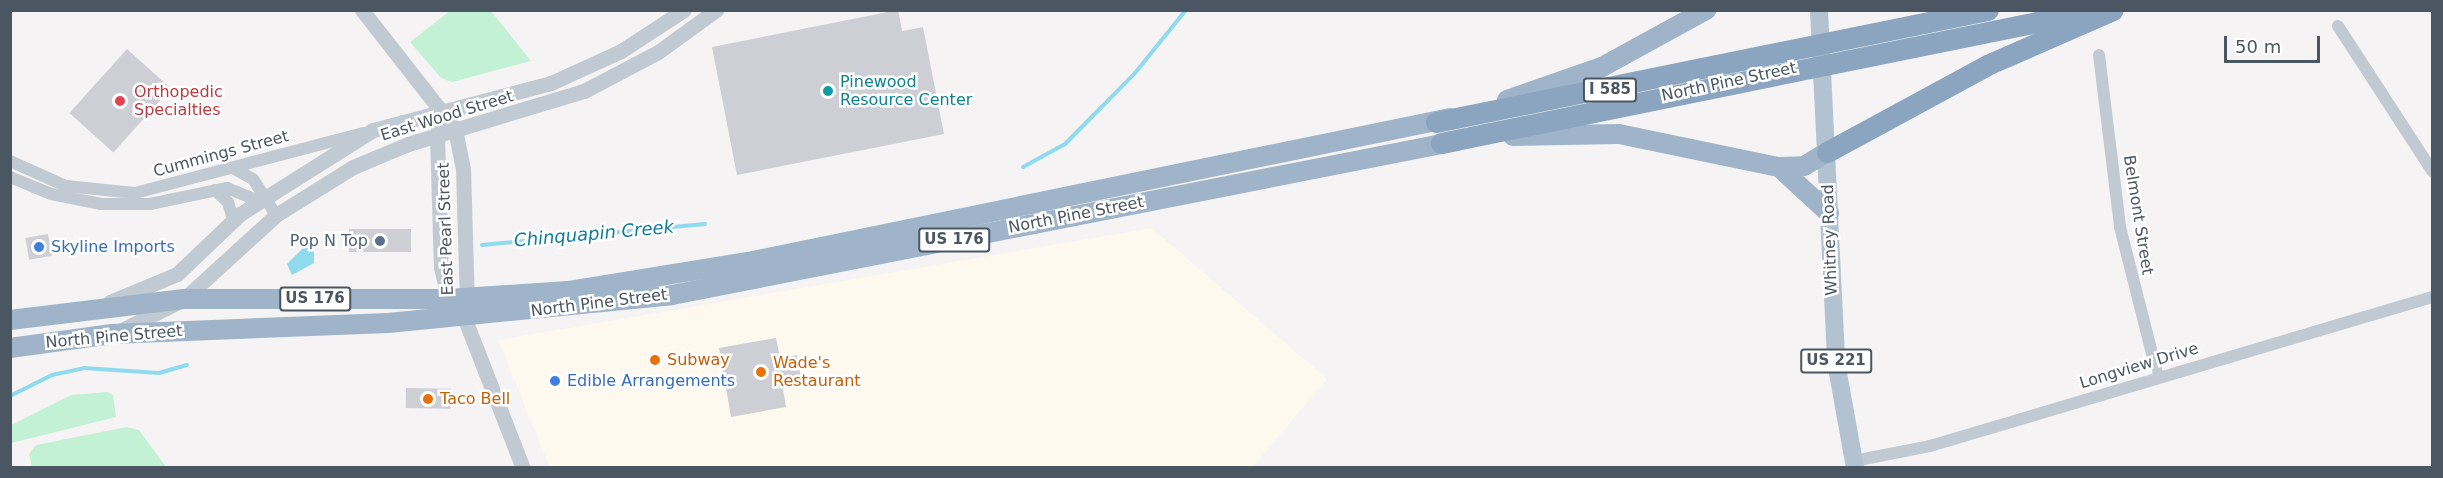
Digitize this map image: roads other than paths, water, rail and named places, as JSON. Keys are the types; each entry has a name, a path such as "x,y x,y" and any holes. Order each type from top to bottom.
{"highway":[{"path":"1436,122 1602,67 1706,10"},
{"name":"North Pine Street","path":"1864,46 1988,10"},
{"name":"North Pine Street","path":"10,320 88,308 184,299 447,299 466,307 748,262 1436,122 1864,46 2096,10"},
{"path":"1441,142 1556,132 1619,134 1779,167 1804,166 1987,65 2113,10"},
{"name":"North Pine Street","path":"10,348 112,334 735,285 1441,142 1782,62"},
{"path":"1779,167 1829,213"}],"main road":[{"name":"Whitney Road","path":"1819,10 1836,362 1855,464"}],"street":[{"name":"East Pearl Street","path":"362,10 455,129 463,169 466,307 523,468"},
{"name":"East Wood Street","path":"88,308 163,283 233,219 303,172 373,130 442,110 500,99 576,74 684,10"},
{"name":"East Wood Street","path":"112,334 184,299 276,215 353,167 455,129 558,101 609,79 716,10"},
{"path":"2338,26 2433,171"},
{"name":"Belmont Street","path":"2099,55 2120,227 2158,377"},
{"name":"East Pearl Street","path":"442,110 437,135 447,299"},
{"name":"Cummings Street","path":"10,161 66,186 111,193 159,190 373,130"},
{"path":"303,172 310,147"},
{"path":"234,168 253,179 262,199 276,215"},
{"name":"Cummings Street","path":"10,177 51,194 101,204 150,204 215,190 239,190 262,199"},
{"path":"215,190 228,202 233,219"},
{"name":"Longview Drive","path":"1855,464 1930,446 2433,297"}],"water":[{"path":"314,237 314,263 292,275 287,264"}],"waterway":[{"name":"Chinquapin Creek","path":"1023,167 1065,144 1135,73 1186,10"},
{"name":"Chinquapin Creek","path":"482,245 705,224"},
{"name":"Chinquapin Creek","path":"10,396 52,375 84,368 159,373 187,365"}],"place":[{"name":"Pinewood Resource Center","path":"828,91"},
{"name":"Orthopedic Specialties","path":"120,101"},
{"name":"Pop N Top","path":"380,241"},
{"name":"Skyline Imports","path":"39,247"},
{"name":"Subway","path":"655,360"},
{"name":"Wade's Restaurant","path":"761,372"},
{"name":"Edible Arrangements","path":"555,381"},
{"name":"Taco Bell","path":"428,399"}]}
